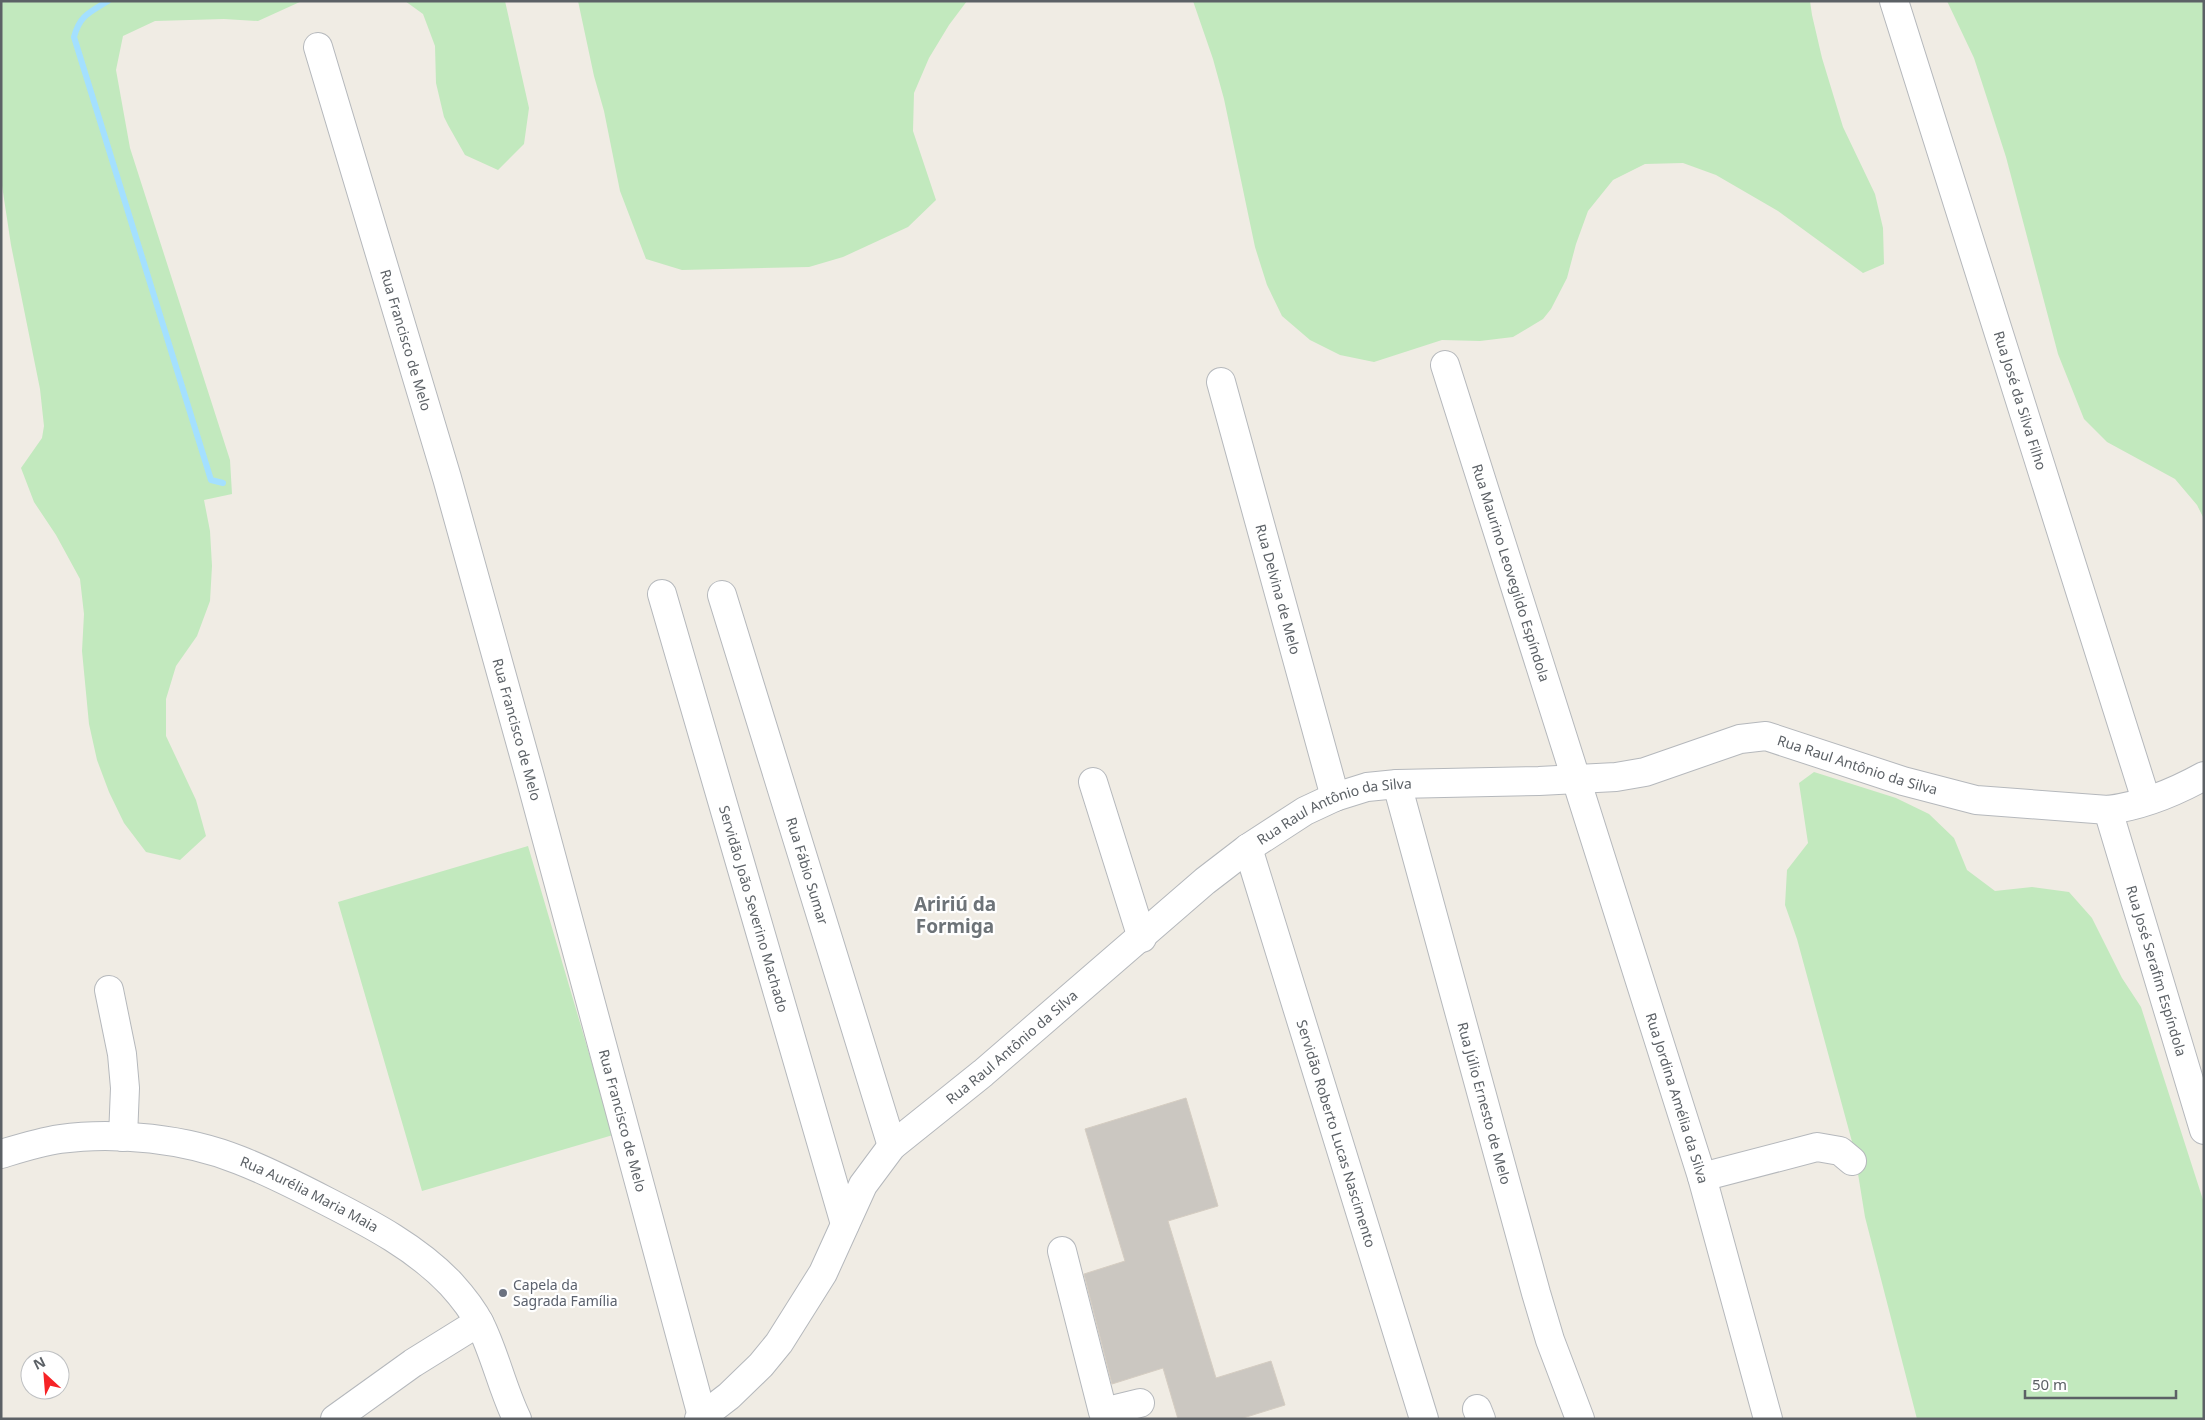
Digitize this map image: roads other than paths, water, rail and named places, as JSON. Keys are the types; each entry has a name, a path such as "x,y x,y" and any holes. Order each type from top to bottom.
{"street":[{"name":"Rua José da Silva Filho","path":"1894,1 2146,800"},
{"name":"Rua Francisco de Melo","path":"318,47 450,488 533,786 701,1418"},
{"name":"Rua Maurino Leovegildo Espíndola","path":"1445,365 1578,780"},
{"name":"Rua Delvina de Melo","path":"1221,382 1335,797"},
{"name":"Servidão João Severino Machado","path":"662,594 845,1224"},
{"name":"Rua Fábio Sumar","path":"722,595 892,1146"},
{"name":"Rua Raul Antônio da Silva","path":"701,1418 729,1396 779,1343 823,1273 863,1185 892,1146 983,1073 1206,881 1248,848 1305,811 1335,797 1367,787 1397,784 1600,779 1645,772 1740,739 1766,736 1903,781 1976,800 2108,810 2122,808 2174,791 2204,776"},
{"name":"Rua Jordina Amélia da Silva","path":"1578,780 1702,1178 1768,1419"},
{"path":"1094,782 1142,938"},
{"name":"Rua Júlio Ernesto de Melo","path":"1397,784 1536,1293 1550,1340 1580,1419"},
{"name":"Rua José Serafim Espíndola","path":"2108,810 2204,1130"},
{"name":"Servidão Roberto Lucas Nascimento","path":"1248,848 1424,1419"},
{"path":"109,990 122,1054 124,1080 123,1137"},
{"name":"Rua Aurélia Maria Maia","path":"1,1154 61,1139 123,1137 170,1142 231,1157 271,1173 357,1216 429,1264 451,1285 479,1322 518,1419"},
{"path":"1702,1178 1817,1148 1840,1151 1852,1161"},
{"path":"1062,1251 1103,1412 1140,1403"},
{"path":"335,1419 413,1363 479,1322"}],"waterway":[{"path":"108,1 86,15 79,24 74,37 211,480 223,483"}],"place":[{"name":"Capela da Sagrada Família","path":"503,1293"}],"district":[{"name":"Aririú da Formiga","path":"955,915"}]}
